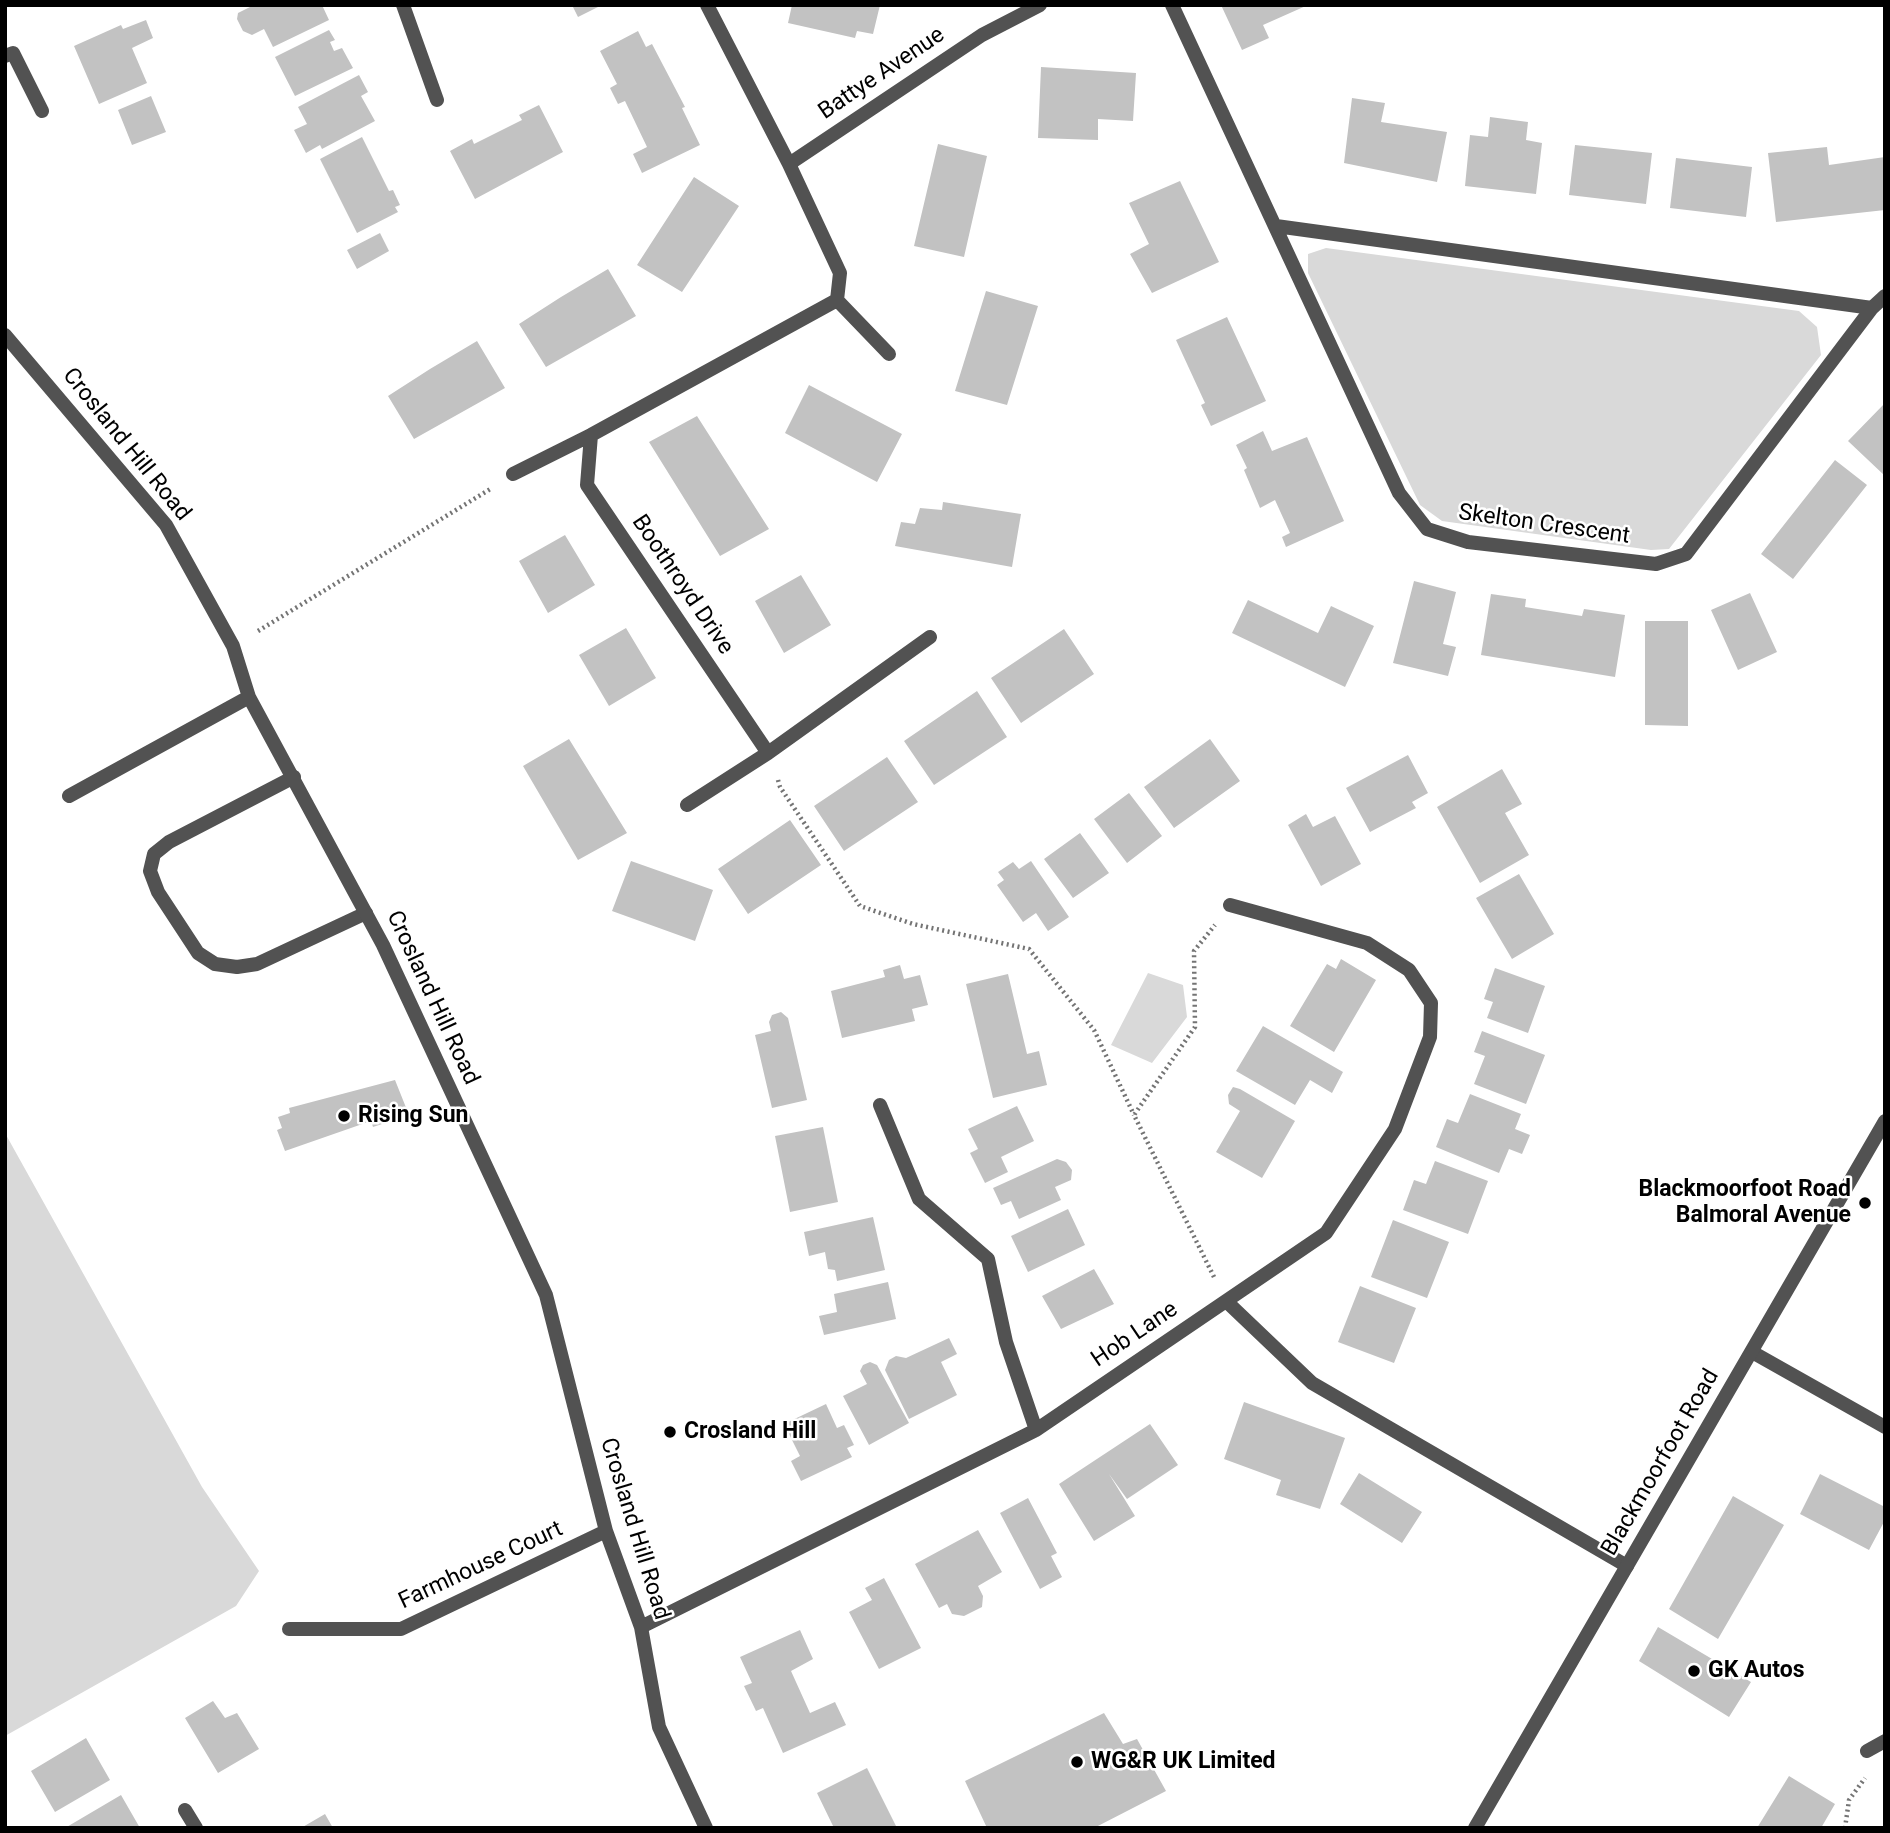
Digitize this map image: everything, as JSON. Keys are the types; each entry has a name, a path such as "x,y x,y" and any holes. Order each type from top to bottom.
{"street":[{"path":"403,5 437,100"},
{"path":"707,5 789,164 840,273 837,300"},
{"name":"Battye Avenue","path":"789,164 982,35 1040,5"},
{"name":"Skelton Crescent","path":"1172,5 1399,493 1427,529 1468,541 1656,564 1686,554 1872,309 1885,296"},
{"path":"5,56 13,53 42,111"},
{"path":"1276,226 1872,309"},
{"path":"837,300 889,354"},
{"path":"513,474 591,435 837,300"},
{"name":"Crosland Hill Road","path":"5,335 166,525 233,646 249,697 389,957 546,1295 606,1531 641,1627 659,1727 706,1828"},
{"name":"Boothroyd Drive","path":"591,435 587,485 768,753"},
{"path":"687,805 768,753 930,637"},
{"path":"69,796 249,697"},
{"path":"293,776 169,842 154,854 150,871 158,892 198,953 215,964 237,967 257,964 366,913"},
{"name":"Hob Lane","path":"641,1627 1036,1430 1326,1233 1395,1129 1430,1037 1431,1003 1409,970 1367,943 1230,905"},
{"path":"880,1105 919,1199 988,1259 1006,1342 1036,1430"},
{"name":"Blackmoorfoot Road","path":"1475,1828 1885,1121"},
{"path":"1226,1301 1312,1384 1627,1566"},
{"path":"1752,1352 1885,1427"},
{"name":"Farmhouse Court","path":"289,1629 401,1629 606,1531"},
{"path":"1867,1751 1885,1741"},
{"path":"185,1810 196,1828"}],"path":[{"path":"233,646 513,474"},
{"path":"768,753 780,787 860,906 913,924 1029,949 1094,1030 1226,1301"},
{"path":"1134,1115 1195,1027 1194,951 1230,905"},
{"path":"1845,1828 1849,1800 1865,1776 1867,1751"}],"shaded area":[{"path":"1326,248 1799,311 1817,327 1821,355 1669,549 1651,550 1442,521 1420,505 1308,273 1308,254"},
{"path":"1148,973 1183,985 1187,1017 1152,1063 1111,1045"},
{"path":"5,1133 202,1487 259,1571 236,1606 5,1736"}],"building":[{"path":"254,5 322,5 329,20 273,47 264,29 252,35 243,31 237,19 238,13"},
{"path":"572,5 602,5 578,17"},
{"path":"792,5 880,5 873,34 857,31 855,38 788,23"},
{"path":"1221,5 1308,5 1263,25 1269,38 1242,50"},
{"path":"146,20 153,38 132,48 147,83 99,104 74,46 121,25 123,29"},
{"path":"329,30 335,40 330,42 334,51 342,48 353,68 295,96 275,57"},
{"path":"638,31 646,47 652,44 685,107 682,108 700,145 642,173 633,154 647,147 625,101 618,104 610,88 617,84 600,51"},
{"path":"1041,67 1136,73 1133,121 1098,119 1098,140 1038,138"},
{"path":"359,75 368,92 361,96 375,121 322,149 320,145 306,153 294,130 307,124 298,107"},
{"path":"151,96 166,132 132,145 118,110"},
{"path":"1352,98 1385,103 1381,122 1447,132 1437,182 1344,163"},
{"path":"539,105 563,152 475,199 450,151 472,139 474,144 522,120 519,115"},
{"path":"1490,117 1528,122 1526,140 1542,143 1536,194 1465,186 1470,135 1488,137"},
{"path":"362,137 389,191 393,190 400,205 395,207 398,212 357,233 320,159"},
{"path":"938,144 987,156 964,257 914,246"},
{"path":"1575,145 1652,153 1646,204 1569,195"},
{"path":"1827,147 1829,165 1885,157 1885,210 1776,222 1768,153"},
{"path":"1676,158 1752,167 1746,217 1670,208"},
{"path":"694,177 739,206 682,292 637,265"},
{"path":"1180,181 1219,262 1152,293 1130,254 1149,244 1129,203"},
{"path":"380,233 389,251 357,269 347,250"},
{"path":"608,269 636,316 546,367 519,324"},
{"path":"986,291 1038,306 1007,405 955,391"},
{"path":"1227,317 1266,401 1211,426 1201,405 1205,403 1176,340"},
{"path":"477,341 505,388 414,439 388,396"},
{"path":"809,385 902,434 877,482 785,433"},
{"path":"1885,403 1885,476 1848,441"},
{"path":"697,416 769,529 720,556 649,442"},
{"path":"1263,431 1272,451 1307,437 1344,521 1286,547 1282,537 1290,533 1275,500 1260,508 1236,445"},
{"path":"1835,460 1867,485 1793,579 1761,554"},
{"path":"943,502 1021,514 1012,567 895,546 901,522 915,524 920,508 942,510"},
{"path":"565,535 595,585 548,613 519,561"},
{"path":"801,575 831,625 784,653 755,601"},
{"path":"1414,581 1456,592 1443,644 1456,647 1448,676 1393,663"},
{"path":"1750,593 1777,652 1738,670 1711,610"},
{"path":"1491,594 1526,599 1525,607 1582,616 1584,609 1625,615 1615,677 1481,655"},
{"path":"1248,600 1318,633 1331,606 1374,626 1345,687 1232,633"},
{"path":"1645,621 1688,621 1688,726 1645,725"},
{"path":"626,628 656,678 609,706 579,655"},
{"path":"1064,629 1094,674 1021,723 991,678"},
{"path":"977,691 1007,737 934,785 904,741"},
{"path":"569,739 627,833 578,860 523,766"},
{"path":"1210,739 1240,781 1174,828 1144,787"},
{"path":"1408,755 1428,793 1412,802 1416,808 1370,832 1346,788"},
{"path":"887,757 918,802 844,851 814,806"},
{"path":"1502,769 1522,804 1505,813 1529,855 1480,883 1437,807"},
{"path":"1129,793 1162,836 1127,863 1094,819"},
{"path":"1306,814 1313,827 1335,816 1361,864 1321,886 1288,825"},
{"path":"790,820 821,865 748,914 718,869"},
{"path":"1080,833 1109,873 1073,898 1044,859"},
{"path":"631,861 713,890 695,941 612,911"},
{"path":"1031,861 1069,917 1048,931 1036,913 1023,922 997,885 1004,880 998,872 1013,862 1019,869"},
{"path":"1519,874 1554,934 1512,959 1476,898"},
{"path":"1341,959 1376,980 1334,1052 1290,1026 1327,964 1336,969"},
{"path":"900,965 904,979 920,975 928,1005 912,1009 915,1021 842,1038 831,991 885,977 883,970"},
{"path":"1495,968 1545,986 1528,1033 1487,1018 1493,1002 1484,999"},
{"path":"1008,974 1027,1054 1039,1051 1047,1085 993,1098 966,984"},
{"path":"781,1012 788,1018 807,1100 772,1108 755,1035 771,1031 769,1022 772,1015"},
{"path":"1263,1026 1343,1072 1332,1093 1310,1080 1295,1105 1236,1071"},
{"path":"1482,1031 1545,1055 1526,1104 1474,1084 1485,1056 1474,1052"},
{"name":"Rising Sun","path":"395,1080 409,1115 373,1127 371,1121 285,1151 277,1130 282,1128 278,1117 290,1113 289,1108"},
{"path":"1233,1087 1295,1121 1262,1178 1216,1152 1240,1111 1229,1104 1228,1095"},
{"path":"1470,1094 1521,1114 1515,1129 1530,1135 1522,1154 1509,1149 1499,1173 1436,1147 1447,1119 1458,1123"},
{"path":"1017,1106 1034,1141 1001,1157 1008,1172 985,1183 970,1153 978,1149 968,1129"},
{"path":"823,1127 838,1202 790,1212 775,1136"},
{"path":"1057,1159 1066,1162 1072,1170 1071,1180 1055,1187 1061,1200 1019,1219 1011,1201 1001,1205 993,1188"},
{"path":"1435,1161 1488,1181 1468,1234 1403,1210 1414,1180 1426,1184"},
{"path":"1068,1209 1085,1245 1028,1272 1011,1236"},
{"path":"873,1217 885,1270 837,1281 835,1270 828,1269 825,1252 809,1256 804,1232"},
{"path":"1393,1220 1449,1242 1427,1298 1371,1277"},
{"path":"1094,1269 1114,1304 1061,1329 1042,1296"},
{"path":"888,1282 896,1319 824,1335 819,1316 837,1312 834,1294"},
{"path":"1360,1286 1416,1308 1394,1363 1338,1342"},
{"path":"949,1338 957,1354 941,1362 957,1395 909,1419 885,1370 889,1360 896,1356 906,1358"},
{"path":"870,1362 877,1365 909,1423 869,1445 843,1396 867,1384 860,1371 863,1365"},
{"path":"1244,1402 1345,1438 1320,1509 1276,1495 1281,1480 1224,1459"},
{"path":"826,1404 837,1428 844,1425 854,1445 847,1448 852,1457 801,1481 791,1461 800,1456 784,1424"},
{"path":"1150,1424 1178,1465 1127,1499 1109,1474 1135,1516 1094,1541 1059,1484"},
{"path":"1359,1473 1422,1512 1402,1543 1340,1504"},
{"path":"1820,1474 1885,1507 1885,1520 1869,1550 1800,1514"},
{"path":"1733,1496 1784,1525 1718,1639 1669,1609"},
{"path":"1028,1498 1057,1553 1051,1556 1062,1577 1040,1589 1000,1513"},
{"path":"978,1530 1002,1572 978,1586 983,1596 982,1607 964,1616 952,1614 947,1604 939,1608 915,1564"},
{"path":"884,1578 921,1648 879,1669 849,1612 872,1600 865,1588"},
{"name":"GK Autos","path":"1658,1627 1751,1682 1729,1717 1639,1661"},
{"path":"800,1630 813,1659 791,1671 810,1713 835,1702 846,1725 783,1753 763,1708 756,1711 744,1686 752,1683 740,1657"},
{"path":"213,1701 225,1718 237,1713 259,1749 218,1773 185,1718"},
{"name":"WG&R UK Limited","path":"1104,1713 1123,1744 1137,1739 1166,1791 1094,1828 987,1828 965,1781"},
{"path":"86,1738 110,1780 55,1812 31,1771"},
{"path":"867,1768 897,1828 834,1828 817,1793"},
{"path":"1789,1776 1835,1804 1821,1828 1757,1828"},
{"path":"121,1795 140,1828 65,1828"},
{"path":"325,1814 333,1828 301,1828"}],"place":[{"name":"Rising Sun","path":"344,1116"},
{"name":"Blackmoorfoot Road Balmoral Avenue","path":"1865,1203"},
{"name":"Crosland Hill","path":"670,1432"},
{"name":"GK Autos","path":"1694,1671"},
{"name":"WG&R UK Limited","path":"1077,1762"}]}
